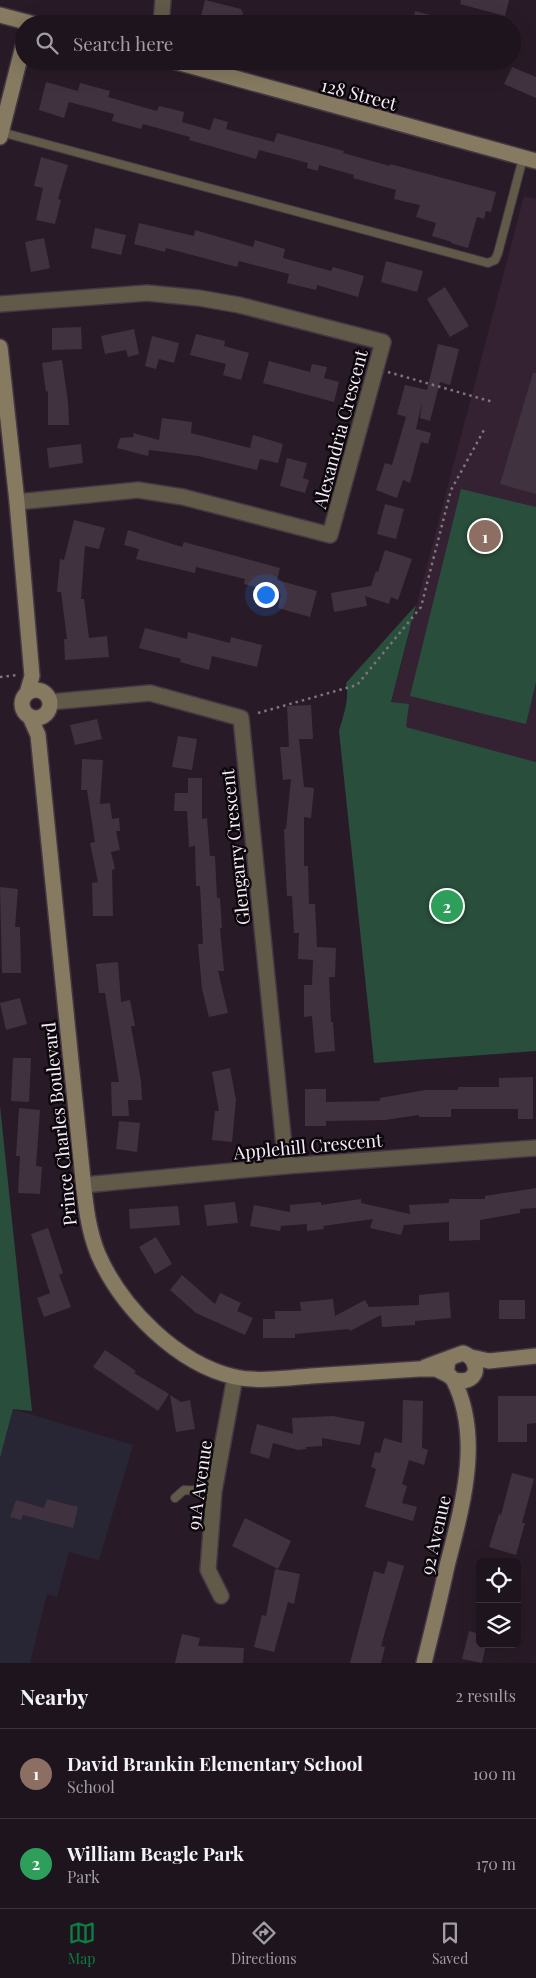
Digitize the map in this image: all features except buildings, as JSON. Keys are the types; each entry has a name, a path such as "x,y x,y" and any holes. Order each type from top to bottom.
{"street":[{"path":"162,15 163,0"},
{"path":"0,15 15,19"},
{"path":"0,134 17,70"},
{"name":"128 Street","path":"204,70 529,160"},
{"name":"Alexandria Crescent","path":"0,304 147,293 199,298 239,305 383,342 330,535 183,497 138,490 17,502"},
{"path":"0,347 17,502 27,676 39,695 22,701 22,705 23,710 36,717"},
{"name":"Glengarry Crescent","path":"39,695 150,693 242,718 286,1166"},
{"name":"Prince Charles Boulevard","path":"39,695 49,710 36,717 90,1232 99,1256 115,1286 134,1311 159,1335 185,1354 210,1368 235,1377 259,1379 287,1378 436,1369 451,1378"},
{"name":"Applehill Crescent","path":"84,1185 286,1166 536,1148"},
{"path":"472,1369 463,1353 450,1358 447,1367 451,1378 462,1382 472,1369 489,1361 536,1356"},
{"name":"Prince Charles Boulevard","path":"419,1369 450,1358"},
{"name":"92 Avenue","path":"424,1663 460,1514 468,1451 465,1413 472,1369"},
{"name":"91A Avenue","path":"221,1596 208,1570 214,1491 235,1377"},
{"name":"92 Avenue","path":"451,1378 465,1413"}],"lane":[{"path":"0,134 488,263 495,260 498,253 529,160"},
{"path":"176,1498 184,1490 214,1491"}],"path":[{"path":"383,370 493,402"},
{"path":"258,713 357,685 420,607 451,490 484,430"},
{"path":"0,677 27,676"}],"shaded area":[{"path":"524,196 536,199 536,762 386,722"},
{"path":"13,1409 133,1445 99,1560 69,1552 57,1597 47,1594 30,1663 0,1663 0,1458"}],"green space":[{"path":"461,489 536,507 536,682 526,724 410,696"},
{"path":"416,605 391,702 409,704 406,727 536,762 536,1051 374,1063 339,731 347,701 346,683"},
{"path":"0,1106 32,1411 13,1409 0,1458"}],"place":[{"name":"David Brankin Elementary School","path":"485,536"},
{"name":"William Beagle Park","path":"447,906"}]}
